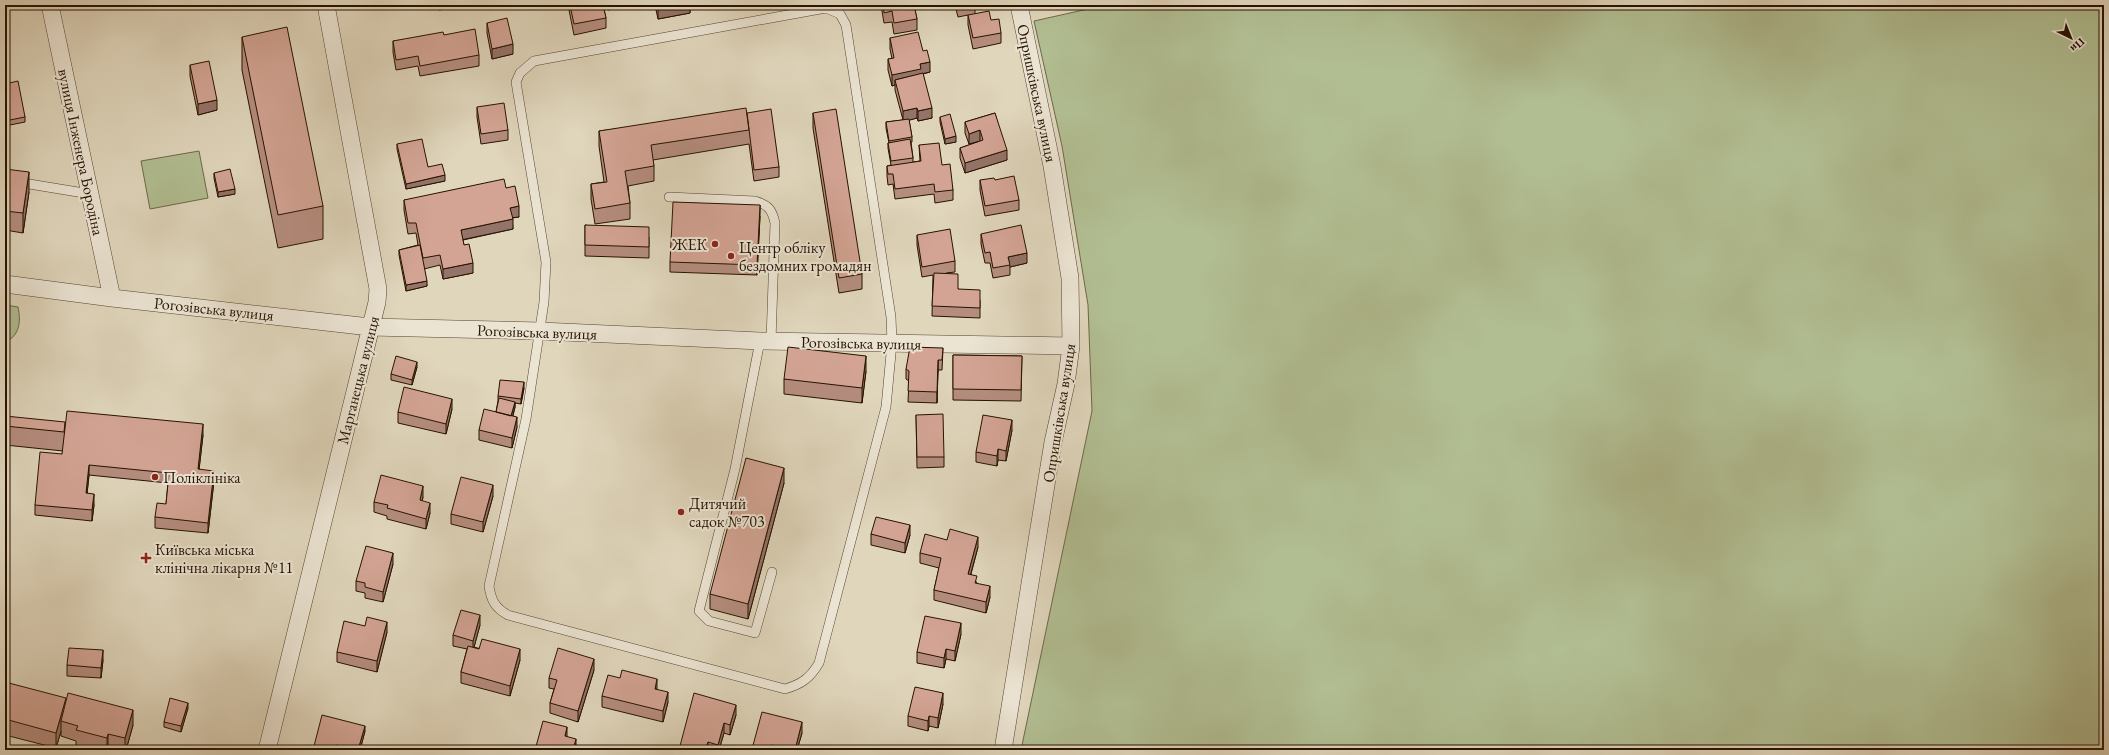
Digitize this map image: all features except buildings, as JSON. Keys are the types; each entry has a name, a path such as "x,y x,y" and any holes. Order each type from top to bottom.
{"street":[{"name":"вулиця Інженера Бородіна","path":"50,5 112,298"},
{"name":"Марганецька вулиця","path":"267,750 377,302 378,289 326,5"},
{"name":"Опришківська вулиця","path":"1003,750 1053,442 1066,384 1071,346 1072,313 1069,270 1052,166 1018,5"},
{"name":"Рогозівська вулиця","path":"5,284 112,298 370,327 541,331 766,341 1071,346"}],"lane":[{"path":"826,8 840,14 846,25 891,317 892,343 886,407 819,663 812,675 800,685 785,689 508,615 499,610 491,599 489,586 526,420 541,331 544,302 546,262 516,82 520,73 534,61 826,8"},
{"path":"5,180 90,194"},
{"path":"669,197 755,201 764,204 772,210 775,223 766,341 699,611 709,620 755,633 772,572"}],"green space":[{"path":"1106,5 2104,5 2104,750 1021,750 1092,411 1088,305 1062,146 1034,21"},
{"path":"199,151 208,198 150,209 141,161"},
{"path":"5,305 18,307 19,323 14,336 5,342"}],"place":[{"name":"ЖЕК","path":"715,244"},
{"name":"Центр обліку бездомних громадян","path":"731,256"},
{"name":"Поліклініка","path":"155,477"},
{"name":"Дитячий садок №703","path":"681,512"},
{"name":"Київська міська клінічна лікарня №11","path":"146,558"}]}
